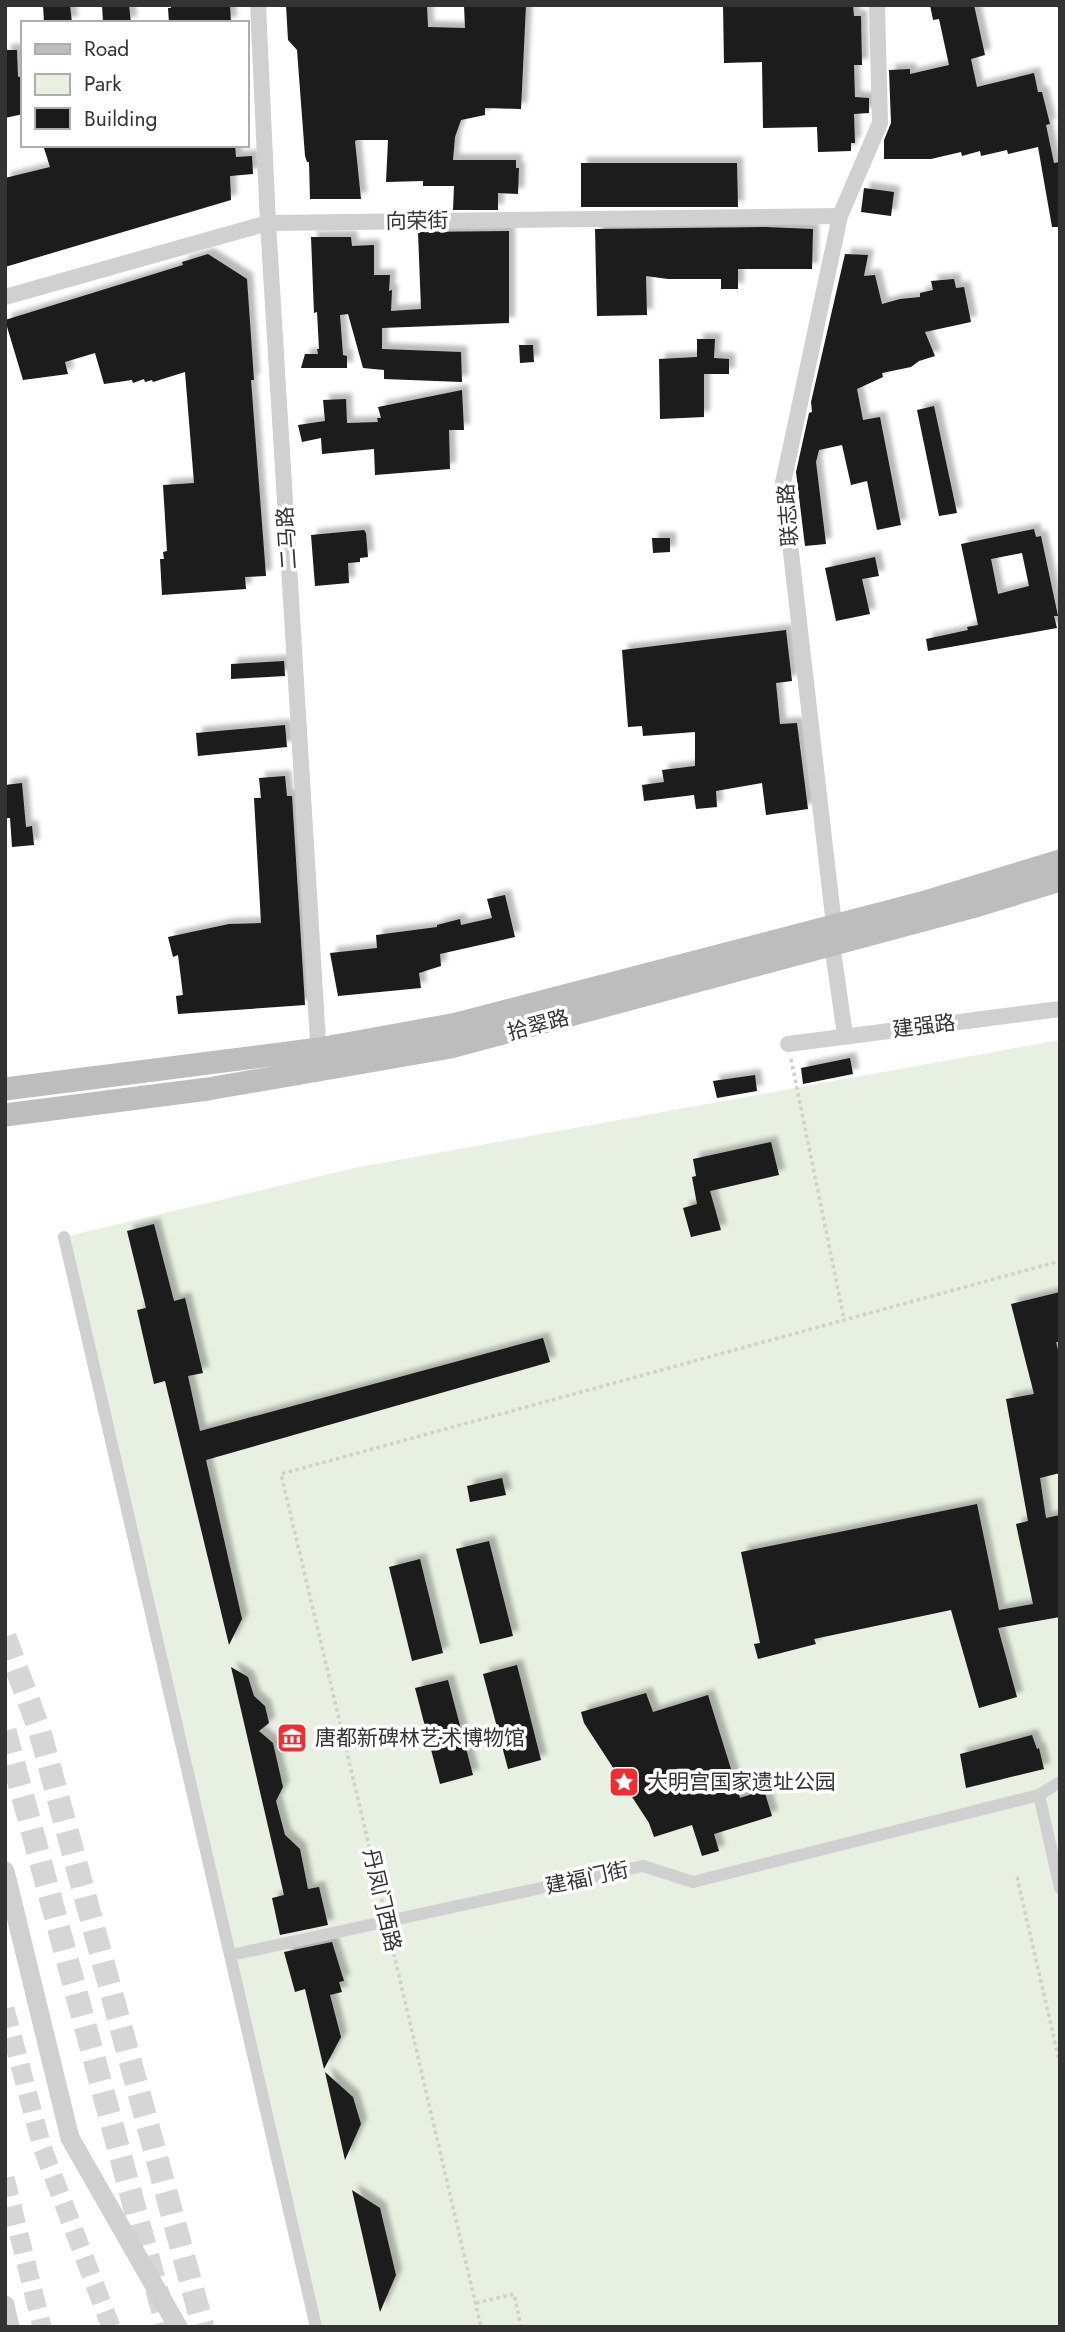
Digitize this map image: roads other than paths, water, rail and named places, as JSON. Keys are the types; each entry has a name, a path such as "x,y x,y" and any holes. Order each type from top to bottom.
{"main road":[{"name":"拾翠路","path":"833,935 922,903 1060,861"},
{"name":"拾翠路","path":"5,1115 208,1089 457,1024 833,935 972,908 1060,880"},
{"name":"拾翠路","path":"5,1089 319,1060"}],"street":[{"name":"二马路","path":"258,5 268,223 319,1060"},
{"name":"联志路","path":"845,1035 783,483 840,216 880,123 877,5"},
{"name":"向荣街","path":"5,297 268,223 840,216"},
{"name":"建强路","path":"788,1044 1060,1009"},
{"path":"64,1237 316,2327"},
{"name":"建福门街","path":"231,1955 643,1866 693,1882 1039,1796 1060,1782"},
{"path":"1039,1796 1060,1888"},
{"path":"5,1871 70,2138 178,2327"},
{"path":"5,2305 10,2327"}],"tunnel":[{"path":"5,1637 40,1732 203,2327"},
{"path":"5,1731 167,2327"},
{"path":"5,2009 42,2147 111,2327"},
{"path":"5,2178 42,2327"}],"place":[{"name":"唐都新碑林艺术博物馆","path":"292,1738"},
{"name":"大明宫国家遗址公园","path":"624,1782"}]}
